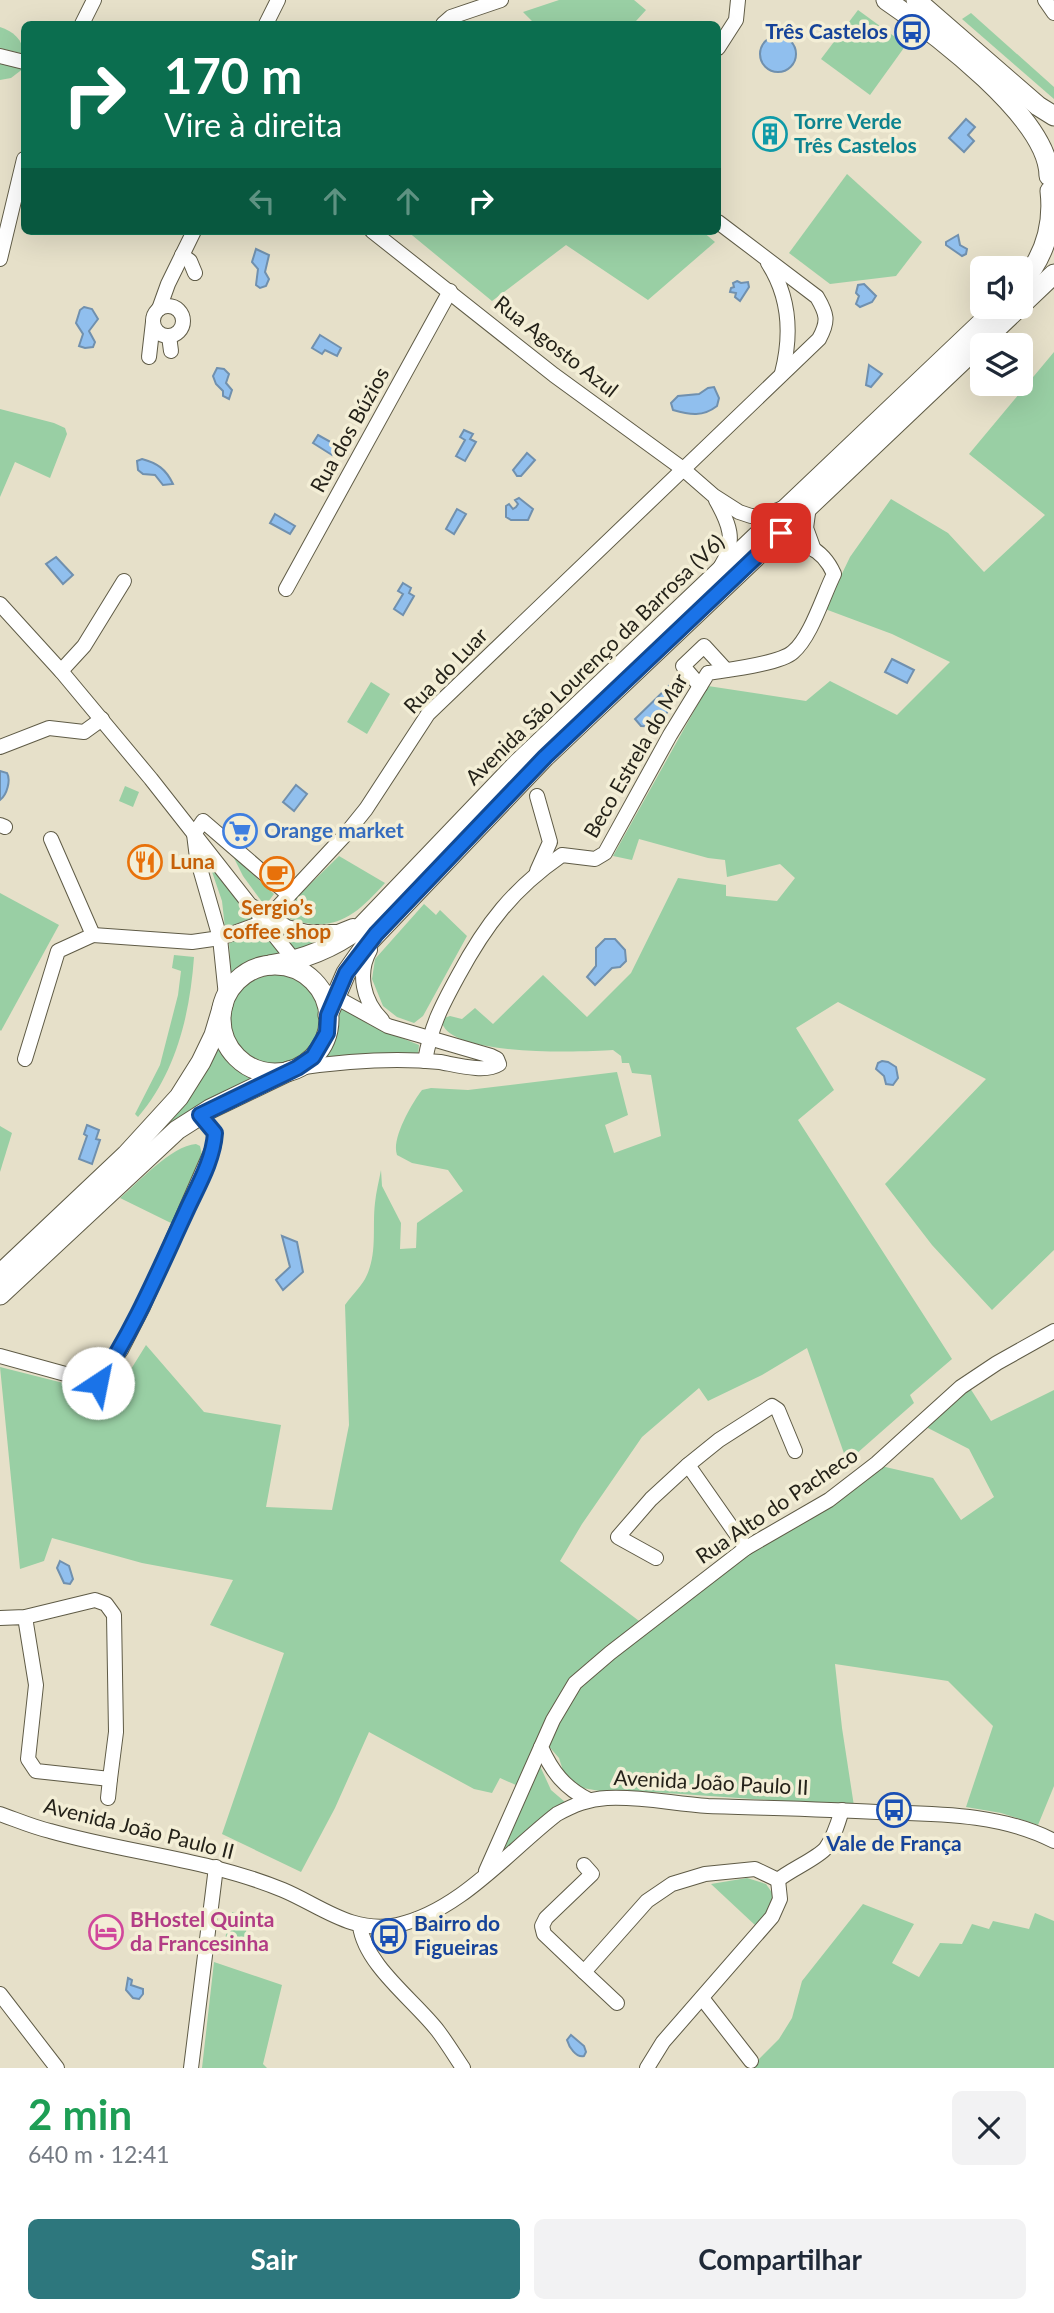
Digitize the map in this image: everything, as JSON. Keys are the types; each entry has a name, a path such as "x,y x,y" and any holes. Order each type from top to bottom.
{"main road":[{"path":"886,0 936,37 982,77 1021,115 1044,150 1052,182 1053,211 1046,245 1033,265"},
{"path":"916,0 1038,106 1054,116"},
{"name":"Avenida São Lourenço da Barrosa (V6)","path":"314,980 346,938 379,920 545,757 1054,274"},
{"name":"Avenida São Lourenço da Barrosa (V6)","path":"0,1274 126,1155 179,1097 214,1035 224,1000 244,975 270,965 314,980 355,959 379,920 517,764 985,319"},
{"name":"Avenida São Lourenço da Barrosa (V6)","path":"0,1295 177,1130 200,1115 313,1057 327,1033 328,1015 314,980"},
{"path":"224,1000 221,1014 223,1033 237,1057 261,1071 293,1069"},
{"path":"0,1268 22,1253"}],"street":[{"path":"84,21 94,0"},
{"path":"268,21 278,0"},
{"path":"446,21 501,0"},
{"path":"721,43 736,20 738,0"},
{"path":"1045,0 1054,13"},
{"path":"1051,0 1054,4"},
{"path":"0,56 21,61"},
{"path":"0,259 21,172"},
{"path":"721,224 763,256 784,294 788,314 788,344 782,373"},
{"path":"149,357 162,297 192,235"},
{"name":"Rua Agosto Azul","path":"377,235 554,375 714,496 739,512 751,516 763,516 788,506"},
{"path":"182,255 190,261 195,273"},
{"name":"Rua do Luar","path":"266,920 366,809 428,714 819,339 826,327 825,311 817,297 763,256"},
{"name":"Rua dos Búzios","path":"286,589 450,291"},
{"path":"171,306 182,315 181,329 170,344 156,331 156,315 171,306"},
{"name":"Rua Agosto Azul","path":"714,496 728,521 730,534 727,557 715,575"},
{"path":"809,506 806,528 814,550"},
{"path":"767,546 792,539 814,550"},
{"name":"Beco Estrela do Mar","path":"562,855 595,859 605,853 670,735 708,673 773,661 792,654 804,637 834,574 830,565 814,550"},
{"path":"61,671 84,646 124,580"},
{"path":"0,604 102,719 250,905 266,920 314,980 388,1026 491,1056 499,1063 497,1066 483,1068 425,1060 382,1059 293,1069"},
{"path":"700,685 683,666 704,646 726,670"},
{"path":"0,747 49,728 84,733 102,719"},
{"path":"425,1060 435,1018 480,936 506,901 537,872 562,855 550,842 537,796"},
{"path":"224,1000 220,937 197,858 194,834 203,821 289,895"},
{"path":"51,839 93,935"},
{"path":"537,872 550,842"},
{"path":"25,1059 58,951 93,935 192,943 220,937 266,920 307,932 338,932 379,920"},
{"path":"379,920 362,970 364,989 372,1010 388,1026"},
{"path":"0,1356 98,1383 121,1350 143,1307 214,1145 215,1133 200,1115"},
{"name":"Rua Alto do Pacheco","path":"485,1875 553,1720 575,1683 746,1548 829,1500 877,1463 961,1387 1054,1331"},
{"path":"656,1558 618,1537 651,1499 719,1440 772,1406 778,1410 795,1451"},
{"path":"688,1465 746,1548"},
{"path":"0,1618 25,1617 95,1600 106,1604 114,1615 116,1732 108,1798"},
{"path":"25,1617 36,1685 28,1759 36,1771 110,1779"},
{"path":"541,1747 549,1766 561,1781 589,1800"},
{"name":"Avenida João Paulo II","path":"0,1814 51,1832 216,1867 284,1890 339,1919 360,1926 396,1926 427,1916 455,1899 557,1814 589,1800 609,1798 698,1805 947,1815 995,1821 1043,1835 1054,1841"},
{"path":"778,1880 824,1850 835,1832 842,1810"},
{"path":"584,1865 592,1874 542,1926 544,1934 617,2003"},
{"path":"191,2068 216,1867"},
{"path":"584,1972 648,1901 672,1884 705,1874 755,1869 778,1880"},
{"path":"647,2068 663,2042 772,1917 780,1899 778,1880"},
{"path":"360,1926 362,1937 375,1959 438,2030 463,2068"},
{"path":"0,1994 57,2068"},
{"path":"702,1998 751,2061"}],"green space":[{"path":"559,0 634,0 646,10 636,21 532,21 523,12"},
{"path":"858,10 906,45 870,95 821,59"},
{"path":"971,13 1054,87 1054,99 962,19"},
{"path":"0,27 9,31 21,43 21,53 0,48"},
{"path":"0,62 21,67 11,78 0,80"},
{"path":"847,174 922,242 896,276 830,284 789,253"},
{"path":"412,235 707,235 715,242 648,300 566,245 492,301"},
{"path":"1054,352 1054,1250 992,1310 932,1245 885,1184 986,1079 838,1002 796,1028 834,1090 798,1120 952,1359 910,1395 914,1403 847,1462 807,1348 762,1375 708,1401 699,1388 642,1437 560,1561 651,1630 733,1565 791,1527 835,1504 881,1466 933,1478 961,1520 994,1497 969,1449 926,1427 970,1388 991,1421 1054,1390 1054,1786 1038,1825 1001,1813 966,1807 993,1726 948,1681 835,1664 854,1806 600,1791 577,1787 565,1777 559,1758 539,1735 516,1785 500,1778 492,1793 474,1789 369,1732 335,1808 301,1872 222,1834 284,1653 210,1625 233,1580 142,1563 52,1538 44,1561 20,1569 0,1367 91,1390 109,1377 123,1382 146,1345 204,1412 281,1425 266,1507 332,1510 349,1425 345,1305 361,1286 372,1261 375,1203 381,1170 382,1186 401,1223 400,1249 416,1248 417,1223 463,1191 448,1170 412,1163 397,1155 400,1131 422,1090 468,1090 617,1072 628,1115 605,1125 614,1153 661,1136 651,1075 632,1073 629,1063 622,1063 621,1056 613,1050 548,1051 493,1047 469,1042 451,1034 442,1023 444,1018 450,1016 462,1019 475,1008 493,1024 543,975 587,1017 631,973 678,878 726,885 726,896 777,901 795,878 780,864 727,877 725,860 639,839 632,860 613,856 708,686 806,701 830,681 897,715 950,662 892,634 825,609 850,557 891,499 948,533 984,572 1045,515 969,454 1017,396 1033,396 1033,377"},
{"path":"0,409 54,423 65,428 67,434 50,478 15,462 0,497"},
{"path":"371,682 390,694 367,734 347,722"},
{"path":"125,786 139,792 133,807 119,801"},
{"path":"233,856 274,894 265,906 243,876"},
{"path":"339,856 385,883 344,919 320,924 290,919 296,898"},
{"path":"209,863 253,918 225,928 222,901"},
{"path":"0,893 59,925 1,1031 0,1030"},
{"path":"424,904 436,915 440,910 467,936 423,1016 414,1023 397,1017 383,1006 372,979 375,959"},
{"path":"262,929 282,954 252,962 231,976 229,941"},
{"path":"280,930 334,937 298,954"},
{"path":"174,955 194,957 185,1021 162,1081 138,1117 135,1114 160,1065 178,995 181,971 172,968"},
{"path":"275,975 300,983 312,995 320,1020 312,1045 300,1057 275,1065 250,1057 238,1045 230,1020 238,995 250,983"},
{"path":"339,1006 370,1025 419,1045 418,1054 378,1053 325,1059 336,1039"},
{"path":"219,1044 235,1065 259,1079 239,1087 0,1283"},
{"path":"0,1126 12,1133 0,1172"},
{"path":"186,1146 200,1146 202,1155 173,1224 120,1198 166,1158"},
{"path":"540,1766 551,1790 565,1802 502,1852"},
{"path":"747,1878 766,1884 773,1894 772,1907 756,1926 711,1884"},
{"path":"863,1904 914,1924 892,1963 919,1977 940,1943 962,1944 972,1924 989,1929 993,1921 1029,1929 1035,1913 1054,1921 1054,2068 750,2068 779,2039 792,2018 802,1981"},
{"path":"232,1912 250,1916 241,1951 223,1946"},
{"path":"214,1962 282,1985 263,2064 267,2068 202,2068"}],"water":[{"path":"778,36 791,41 796,54 791,67 778,72 765,67 760,54 765,41"},
{"path":"966,119 975,127 968,135 974,141 964,152 949,138"},
{"path":"958,235 960,245 967,249 962,256 946,245 946,242"},
{"path":"256,249 269,255 265,272 269,279 266,286 260,288 256,285 258,269 252,262"},
{"path":"748,282 749,287 740,301 735,297 736,293 730,292 734,287 733,283"},
{"path":"864,284 876,296 872,302 860,307 856,304 859,296 856,293 858,285"},
{"path":"84,307 92,309 98,319 89,331 95,342 93,347 85,348 79,346 83,334 76,323 80,310"},
{"path":"320,335 341,348 337,356 325,350 322,354 312,348"},
{"path":"869,365 882,374 871,387 866,385"},
{"path":"217,368 224,369 229,374 226,383 232,390 229,399 223,396 223,391 216,384 213,376"},
{"path":"714,387 719,398 717,406 712,410 696,414 673,410 671,403 678,396 699,394"},
{"path":"464,430 473,434 470,439 476,442 465,461 456,456 465,440 460,437"},
{"path":"318,435 338,446 332,455 313,443"},
{"path":"527,453 535,460 521,476 517,476 513,470"},
{"path":"142,459 160,467 173,484 163,485 155,475 143,474 138,470 137,461"},
{"path":"519,498 533,509 528,520 511,520 506,517 506,506 509,504 513,509 518,504 515,500"},
{"path":"457,509 466,514 454,534 446,529"},
{"path":"275,514 295,526 290,534 270,523"},
{"path":"56,557 73,575 63,584 46,564"},
{"path":"403,583 411,588 409,593 414,596 403,615 394,609 403,594 398,591"},
{"path":"892,659 914,670 907,683 885,672"},
{"path":"669,686 677,694 659,727 641,726 635,719"},
{"path":"0,771 7,773 9,779 0,800"},
{"path":"296,785 307,794 294,811 283,802"},
{"path":"605,939 615,939 625,950 626,961 620,967 612,968 595,985 587,977 596,966 596,948"},
{"path":"882,1061 896,1067 898,1078 893,1085 886,1084 884,1076 876,1069"},
{"path":"87,1125 99,1130 96,1139 100,1140 92,1164 79,1159 87,1136 84,1134"},
{"path":"282,1236 297,1242 303,1272 283,1290 276,1280 290,1267"},
{"path":"60,1561 69,1566 73,1579 70,1584 64,1583 57,1568"},
{"path":"128,1978 132,1980 131,1985 143,1989 139,1999 133,1998 126,1990"},
{"path":"571,2035 584,2046 584,2056 571,2049 567,2040"}],"place":[{"name":"Três Castelos","path":"912,32"},
{"name":"Torre Verde Três Castelos","path":"770,134"},
{"name":"Orange market","path":"240,831"},
{"name":"Luna","path":"145,862"},
{"name":"Sergio’s coffee shop","path":"277,874"},
{"name":"Vale de França","path":"894,1810"},
{"name":"BHostel Quinta da Francesinha","path":"106,1932"},
{"name":"Bairro do Figueiras","path":"389,1936"}],"route":[{"path":"98,1383 121,1350 143,1307 214,1145 215,1133 200,1115 297,1068 313,1057 327,1033 328,1015 346,973 365,946 545,757 781,533"}]}
